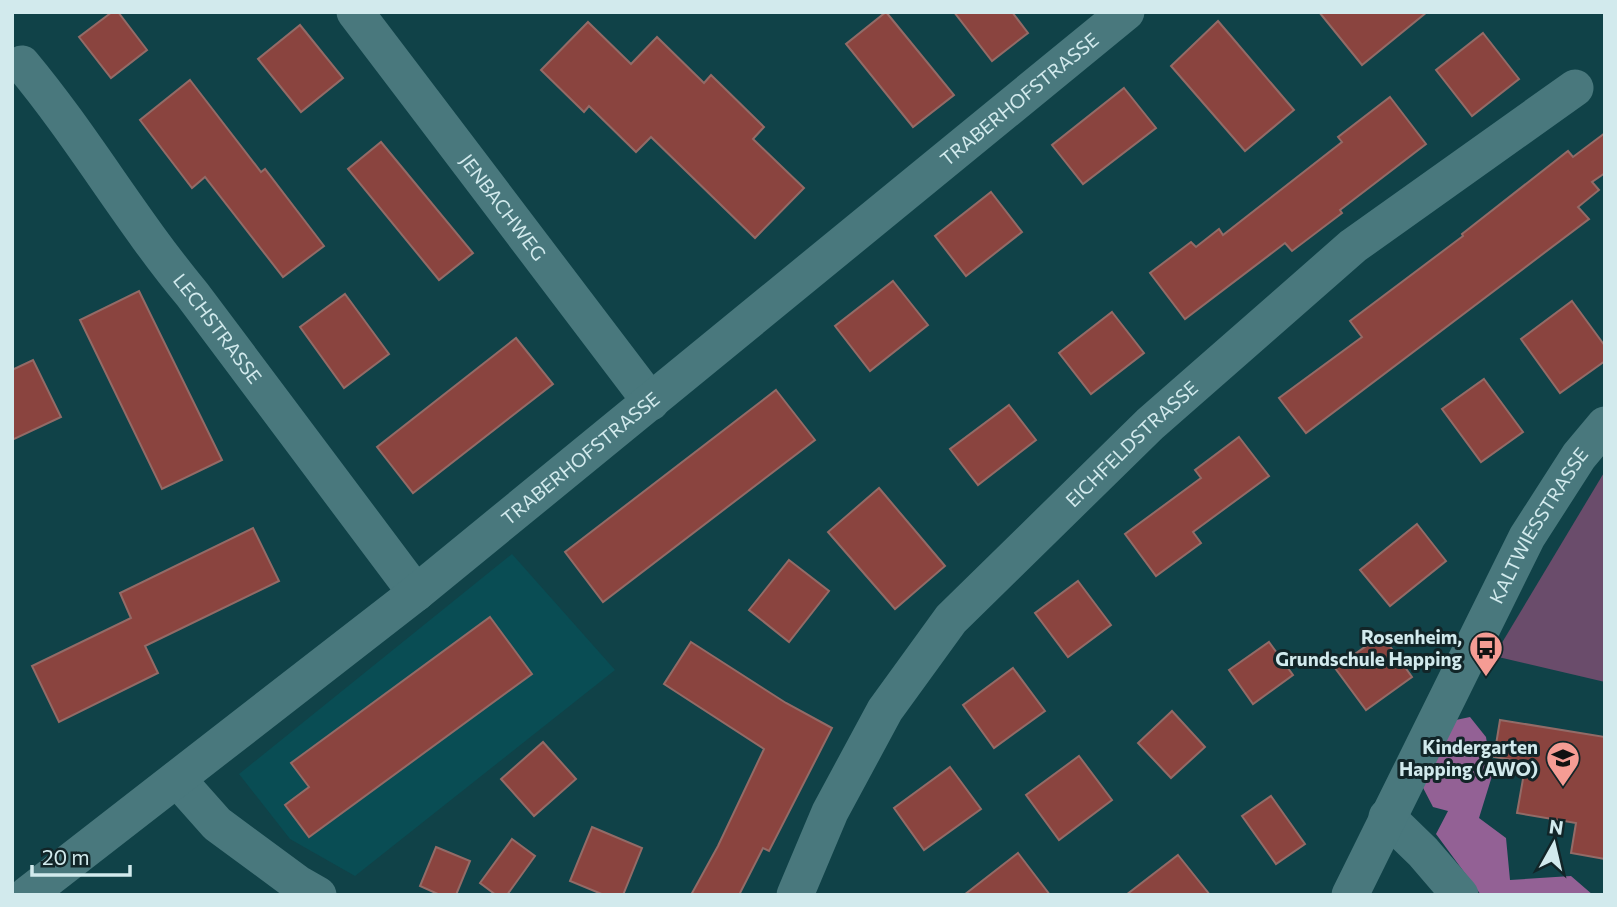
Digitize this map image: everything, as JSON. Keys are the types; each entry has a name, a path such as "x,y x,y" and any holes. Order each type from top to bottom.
{"street":[{"name":"JENBACHWEG","path":"355,12 651,402"},
{"name":"TRABERHOFSTRASSE","path":"27,895 416,593 965,141 1126,12"},
{"name":"LECHSTRASSE","path":"22,65 46,94 161,256 416,593"},
{"name":"EICHFELDSTRASSE","path":"795,895 830,812 885,710 951,619 1150,424 1353,246 1575,88"},
{"name":"KALTWIESSTRASSE","path":"1350,895 1527,537 1579,456 1605,425"},
{"path":"177,779 217,824 301,891"},
{"path":"1387,817 1423,852 1460,895"}],"shaded area":[{"path":"1605,471 1605,682 1494,656"},
{"path":"512,554 615,670 355,876 290,839 239,774"},
{"path":"1470,717 1486,737 1492,776 1479,818 1506,838 1510,880 1571,876 1593,895 1481,895 1436,834 1448,811 1433,807 1419,780 1451,721"}],"building":[{"path":"112,12 118,12 147,50 111,78 79,37"},
{"path":"886,12 954,95 913,127 846,44"},
{"path":"954,12 1012,12 1028,33 992,61"},
{"path":"1319,12 1427,12 1362,65"},
{"path":"1218,21 1294,110 1245,151 1171,66"},
{"path":"588,22 631,64 657,37 704,83 711,75 764,127 753,139 804,188 755,238 651,137 636,152 589,106 584,112 541,70"},
{"path":"300,25 343,78 301,112 258,59"},
{"path":"1483,33 1519,79 1472,116 1436,70"},
{"path":"190,80 261,172 265,169 324,246 283,277 205,177 192,188 140,120"},
{"path":"1124,88 1156,128 1083,184 1052,145"},
{"path":"1390,97 1426,144 1292,251 1285,243 1185,319 1150,273 1191,242 1196,247 1219,229 1223,235 1342,142 1338,137"},
{"path":"1605,133 1605,173 1592,182 1599,190 1578,207 1589,219 1306,433 1279,398 1362,337 1350,321 1463,236 1462,234 1568,151 1573,157"},
{"path":"381,142 473,253 439,280 348,169"},
{"path":"991,192 1022,232 966,276 935,236"},
{"path":"893,281 928,325 870,371 835,326"},
{"path":"139,291 222,460 162,489 80,320"},
{"path":"345,294 389,354 344,388 300,327"},
{"path":"1572,301 1605,346 1605,361 1560,393 1521,339"},
{"path":"1112,312 1144,353 1091,394 1059,353"},
{"path":"516,338 553,384 413,493 377,447"},
{"path":"33,360 61,417 12,440 12,370"},
{"path":"1484,379 1523,432 1481,462 1442,409"},
{"path":"776,390 815,440 603,602 565,552"},
{"path":"1009,405 1036,440 978,485 950,449"},
{"path":"1239,437 1269,476 1193,532 1201,543 1156,576 1125,534 1201,478 1195,470"},
{"path":"879,488 945,566 895,609 828,532"},
{"path":"1417,524 1446,561 1390,606 1360,570"},
{"path":"253,528 279,581 145,646 158,673 59,722 32,666 131,618 120,593"},
{"path":"789,560 829,591 789,642 749,610"},
{"path":"1078,581 1111,625 1068,657 1035,613"},
{"path":"490,617 532,674 309,837 285,805 309,787 291,763"},
{"path":"1382,635 1412,677 1366,710 1335,668"},
{"path":"691,642 786,703 832,728 769,851 763,848 739,895 691,895 718,846 764,749 664,684"},
{"path":"1269,642 1293,675 1253,704 1229,670"},
{"path":"1013,668 1045,711 994,748 963,705"},
{"path":"1172,711 1205,747 1171,778 1138,743"},
{"name":"Kindergarten Happing (AWO)","path":"1500,720 1605,737 1605,859 1571,853 1576,823 1517,813 1526,762 1494,757"},
{"path":"543,742 576,779 534,816 501,779"},
{"path":"1079,756 1112,800 1059,840 1026,795"},
{"path":"950,767 981,809 924,850 894,808"},
{"path":"1271,796 1305,844 1276,864 1242,816"},
{"path":"592,827 642,848 623,895 604,895 570,881"},
{"path":"512,839 535,856 507,895 496,895 480,883"},
{"path":"436,847 470,861 456,895 440,895 420,886"},
{"path":"1018,853 1050,895 964,895"},
{"path":"1178,855 1210,895 1126,895"}],"place":[{"name":"Rosenheim, Grundschule Happing","path":"1486,678"},
{"name":"Kindergarten Happing (AWO)","path":"1563,788"}]}
